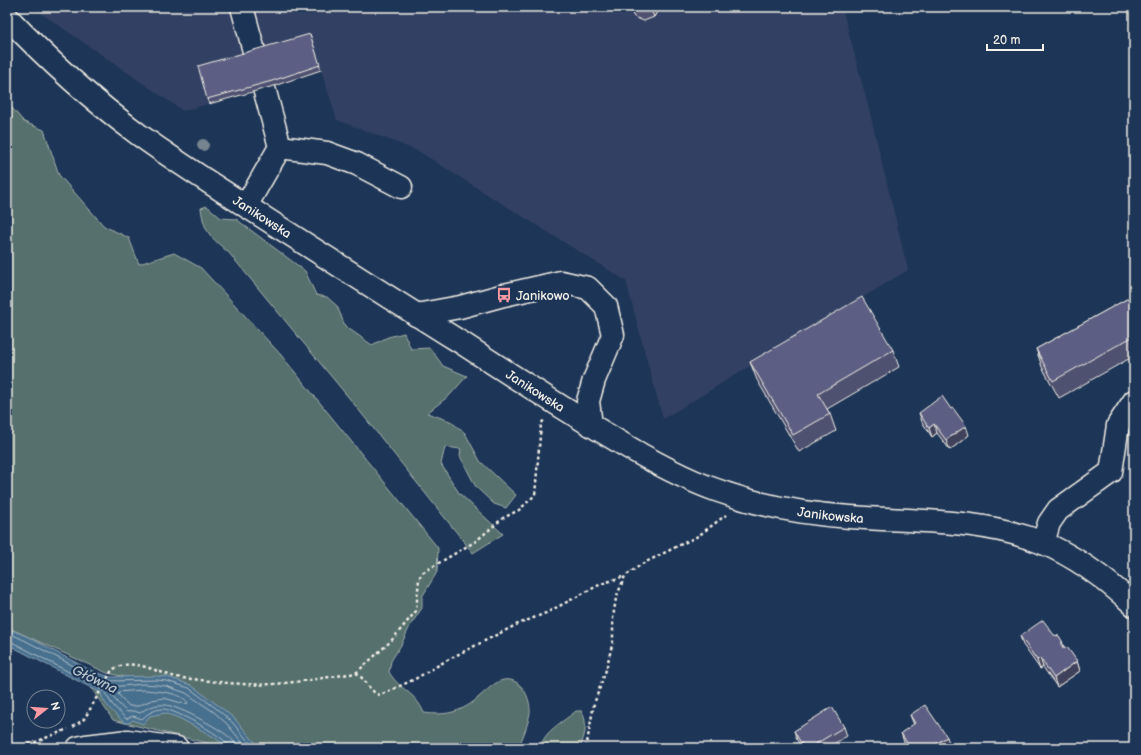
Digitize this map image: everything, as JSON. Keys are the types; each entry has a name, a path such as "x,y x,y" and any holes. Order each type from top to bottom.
{"street":[{"path":"242,7 280,147 246,206"},
{"name":"Janikowska","path":"7,17 69,78 100,105 140,135 246,206 416,315 646,458 682,476 716,490 781,508 850,517 949,522 989,527 1019,535 1043,543 1070,556 1091,569 1115,587 1134,605"},
{"path":"280,147 327,153 357,164 401,187"},
{"path":"416,315 460,307 561,282 588,288 606,306 613,335 594,380 588,401 591,425"},
{"path":"556,403 575,393 594,380"},
{"path":"1043,543 1049,523 1058,510 1111,472 1118,425 1134,401"},
{"path":"78,748 128,741 177,748"}],"path":[{"path":"356,673 391,641 416,611 419,580 422,573 476,541 503,518 519,510 535,495 541,424 556,403"},
{"path":"11,748 33,743 74,727 84,719 112,670 119,665 136,664 180,677 228,683 273,684 356,673 361,675 376,694 380,695 516,625 546,613 601,584 625,576 642,564 698,536 747,499"},
{"path":"586,748 594,704 606,670 613,641 613,618 616,598 625,576"}],"shaded area":[{"path":"32,7 842,7 870,113 908,270 663,419 626,281 418,151 337,120 321,70 274,86 183,111"}],"green space":[{"path":"7,102 24,122 44,130 59,175 104,226 129,238 139,264 174,253 201,268 281,355 438,548 437,572 422,597 422,608 410,626 391,661 389,672 397,683 412,695 424,713 432,714 454,712 467,706 500,681 513,681 522,688 526,694 530,706 528,722 518,748 221,748 219,746 113,720 91,688 131,678 107,673 7,627"},
{"path":"207,206 221,218 236,219 305,271 316,295 327,297 337,306 345,326 372,345 388,337 404,333 411,349 430,348 443,366 467,376 450,395 427,413 450,421 465,433 480,461 516,495 506,508 494,504 476,487 460,456 461,449 445,447 441,464 459,493 503,534 473,553 354,404 229,253 209,234 204,223 201,208"},
{"path":"576,711 582,711 585,720 584,734 580,748 540,748 545,737 555,727"}],"water":[{"name":"Główna","path":"7,628 28,637 90,670 110,677 158,676 168,677 191,685 234,718 260,748 228,748 214,737 179,718 165,713 150,716 143,724 133,720 129,723 125,723 107,705 101,693 7,644"}],"building":[{"path":"310,34 320,65 272,81 207,99 198,66"},
{"path":"1134,295 1134,336 1053,381 1036,349"},
{"path":"862,297 893,350 818,394 830,414 793,435 750,362"},
{"path":"942,396 966,426 946,440 934,424 929,428 919,413"},
{"path":"1043,620 1054,635 1059,636 1064,649 1067,647 1077,661 1054,678 1040,658 1037,660 1020,636"},
{"path":"925,705 947,737 937,743 940,748 910,748 901,733 915,723 910,715"},
{"path":"832,707 844,727 809,748 804,748 794,731"}],"place":[{"name":"Janikowo","path":"504,295"}]}
